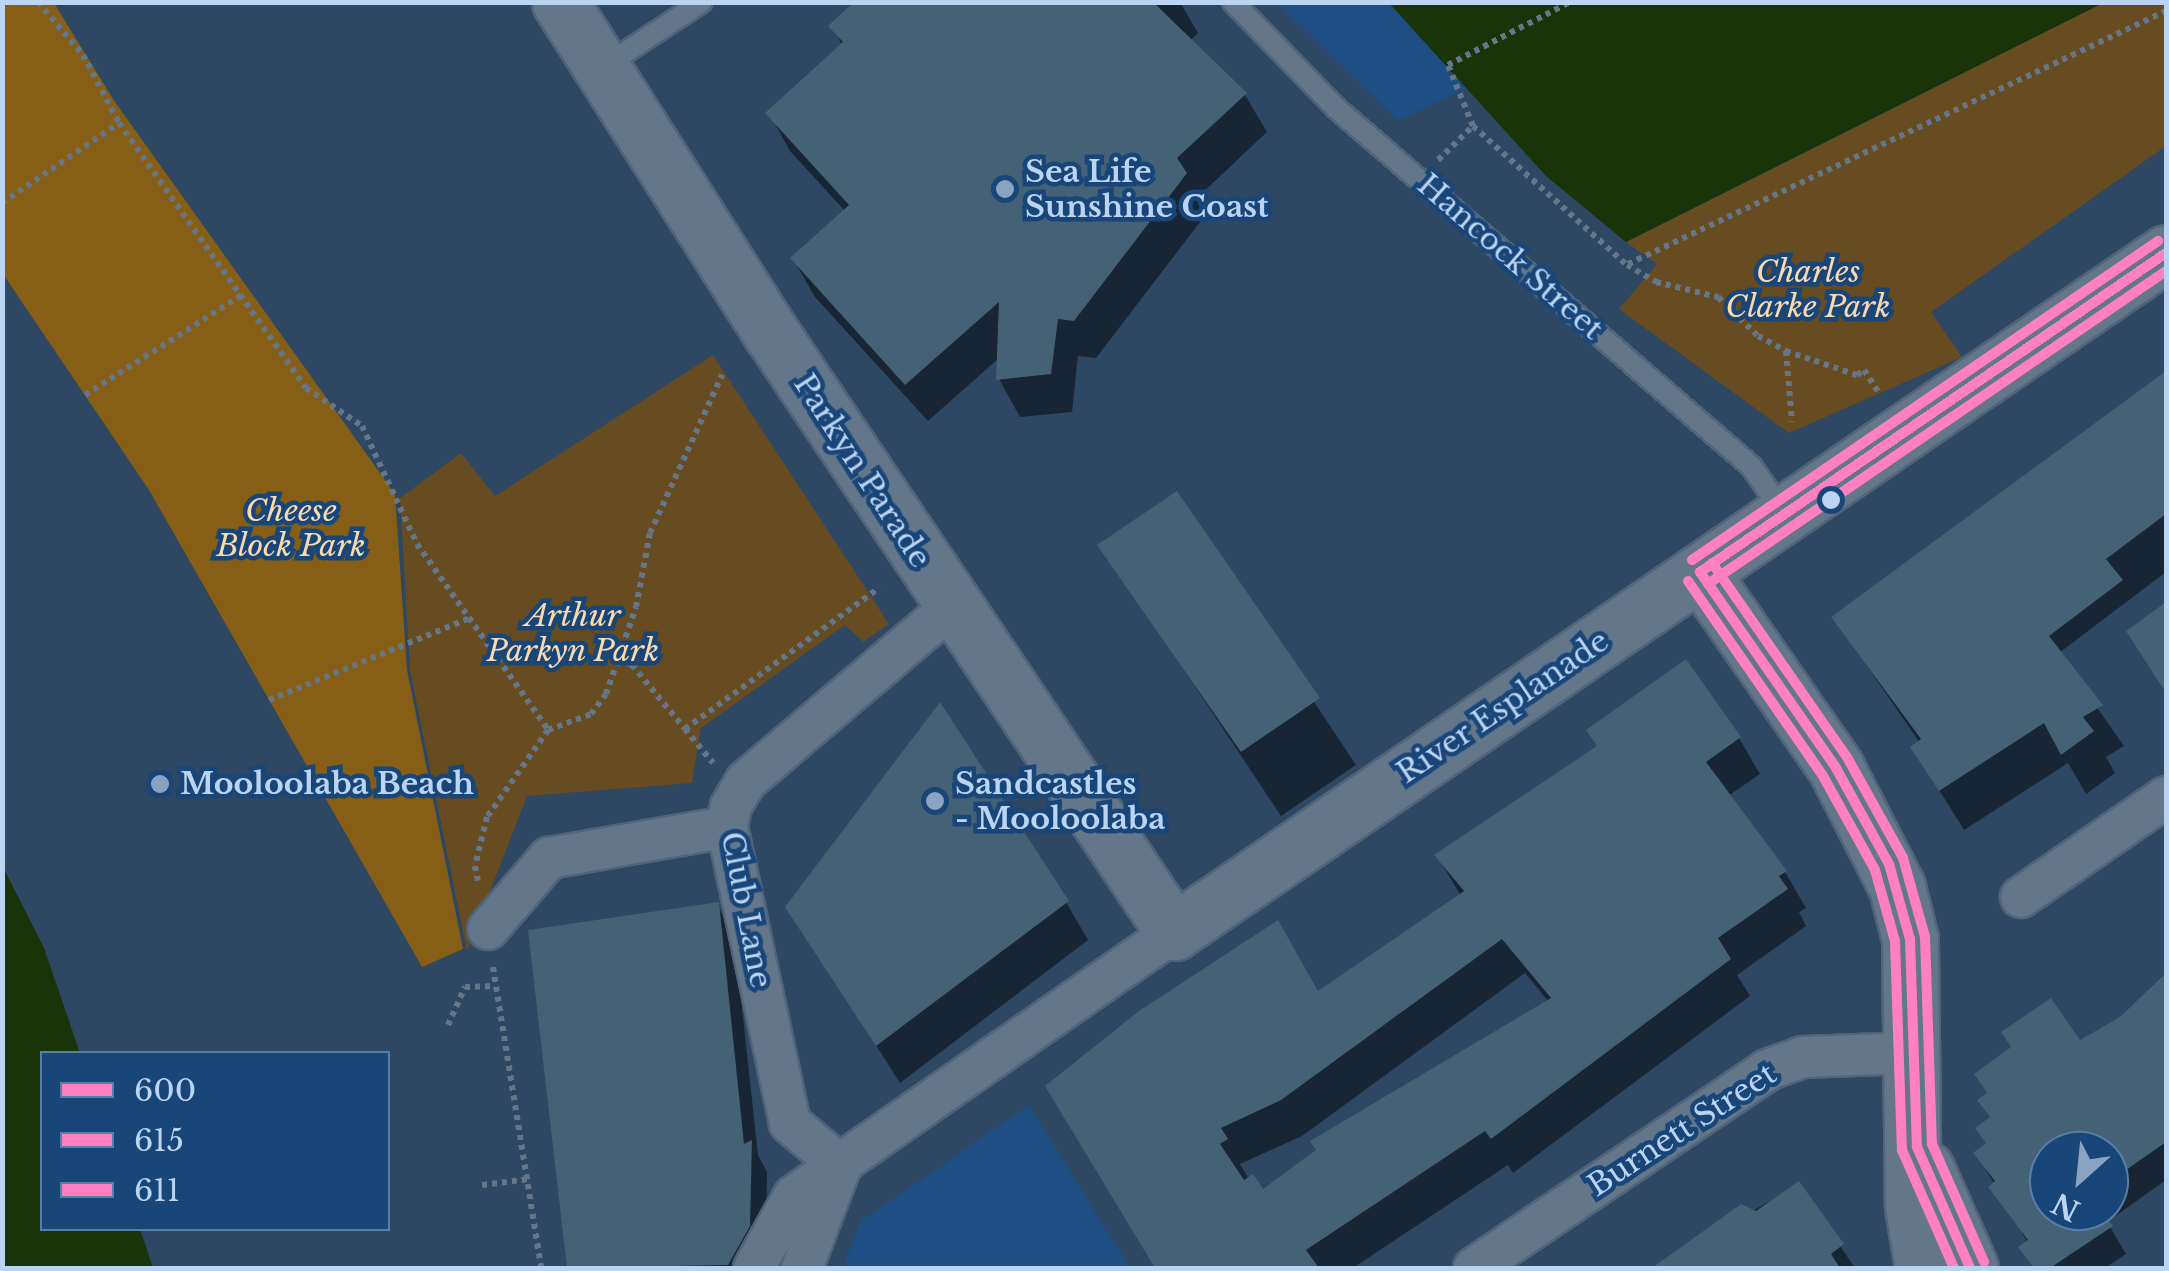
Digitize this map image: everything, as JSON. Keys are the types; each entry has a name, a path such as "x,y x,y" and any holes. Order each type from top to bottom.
{"street":[{"name":"Parkyn Parade","path":"560,2 952,606 1174,932"},
{"name":"River Esplanade","path":"754,1268 784,1206 1174,932 2166,252"},
{"path":"1700,572 1836,768 1889,864 1910,939 1917,1147 1913,1206 1923,1268"},
{"name":"Club Lane","path":"841,1166 790,1124 727,827 746,781 952,606"},
{"path":"2020,897 2166,796"},
{"path":"488,929 549,858 727,827"},
{"name":"Burnett Street","path":"1474,1268 1768,1070 1804,1057 1911,1053"},
{"path":"1917,1147 1970,1268"},
{"path":"802,1268 841,1166"}],"lane":[{"path":"602,68 702,2"},
{"name":"Hancock Street","path":"1233,2 1336,108 1750,466 1784,514"}],"path":[{"path":"38,2 82,55 119,122 306,388 362,426 417,544 548,730"},
{"path":"1570,2 1448,65 1473,126 1627,264 1656,282 1718,296 1758,336 1786,351 1857,374 1864,370 1906,431"},
{"path":"1627,264 2166,11"},
{"path":"2,203 119,122"},
{"path":"1420,179 1473,126"},
{"path":"85,395 242,295"},
{"path":"1786,351 1792,422"},
{"path":"541,1268 488,929 474,866 487,817 548,730 599,705 618,660 650,533 722,375"},
{"path":"685,729 879,588"},
{"path":"270,700 470,618"},
{"path":"618,660 632,665 713,762"},
{"path":"448,1025 465,987 495,986"},
{"path":"482,1186 529,1179"}],"shaded area":[{"path":"1277,3 1389,3 1469,87 1398,121"},
{"path":"1389,3 2103,3 1626,242 1546,176"},
{"path":"3,867 44,948 79,1051 40,1051 40,1231 141,1231 153,1268 3,1268"},
{"path":"1029,1105 1130,1268 843,1268 860,1222"}],"green space":[{"name":"Cheese Block Park","path":"2,3 54,3 115,102 395,494 407,670 463,949 422,967 149,490 3,274"},
{"name":"Charles Clarke Park","path":"2103,3 2166,3 2166,146 1931,312 1962,357 1789,433 1619,309 1657,264 1626,242"},
{"name":"Arthur Parkyn Park","path":"713,355 889,624 863,642 845,625 701,728 692,783 527,796 467,951 410,670 400,498 461,453 495,496"}],"building":[{"name":"Sea Life Sunshine Coast","path":"854,2 1153,2 1247,93 1177,158 1187,173 1074,321 1058,319 1051,374 996,380 999,302 905,385 790,258 849,205 765,113 843,42 828,26"},
{"path":"2166,371 2166,514 2106,559 2123,580 2049,636 2103,705 2083,717 2094,731 2061,755 2044,723 1939,791 1910,747 1921,739 1831,617"},
{"path":"1177,491 1320,698 1241,752 1097,545"},
{"path":"2166,602 2166,693 2126,631"},
{"path":"1686,659 1741,737 1706,762 1787,871 1779,876 1788,889 1718,938 1731,959 1491,1139 1485,1131 1306,1250 1319,1268 1155,1268 1045,1086 1139,1011 1278,920 1318,991 1464,891 1434,855 1597,746 1586,730","holes":["1502,939 1551,998 1310,1141 1316,1150 1263,1189 1253,1174 1244,1180 1220,1144 1228,1139 1221,1128 1281,1100"]},
{"name":"Sandcastles - Mooloolaba","path":"940,702 1069,901 876,1046 785,907"},
{"path":"719,902 744,1144 752,1140 750,1226 728,1265 567,1268 528,930"},
{"path":"2166,973 2166,1142 2129,1168 2129,1131 2029,1131 2029,1231 2106,1231 2050,1268 2034,1268 2018,1247 2028,1240 1988,1187 1995,1181 1973,1153 1986,1143 1975,1128 1990,1117 1977,1100 1987,1093 1974,1074 2011,1047 2001,1032 2051,998 2080,1040 2120,1017"},
{"path":"1799,1181 1844,1244 1831,1254 1840,1268 1652,1268 1741,1204 1756,1211"}],"transit line":[{"name":"611","path":"1692,560 2158,241"},
{"name":"600","path":"1700,572 2166,253"},
{"name":"615","path":"1708,584 2166,271"},
{"name":"611","path":"1712,563 1848,759 1903,858 1925,937 1932,1144 1984,1262"},
{"name":"600","path":"1700,572 1836,768 1889,864 1910,939 1917,1147 1970,1268"},
{"name":"615","path":"1688,581 1823,776 1875,870 1895,941 1902,1150 1954,1268"}],"place":[{"name":"Sea Life Sunshine Coast","path":"1005,189"},
{"name":"Mooloolaba Beach","path":"160,784"},
{"name":"Sandcastles - Mooloolaba","path":"935,801"}]}
